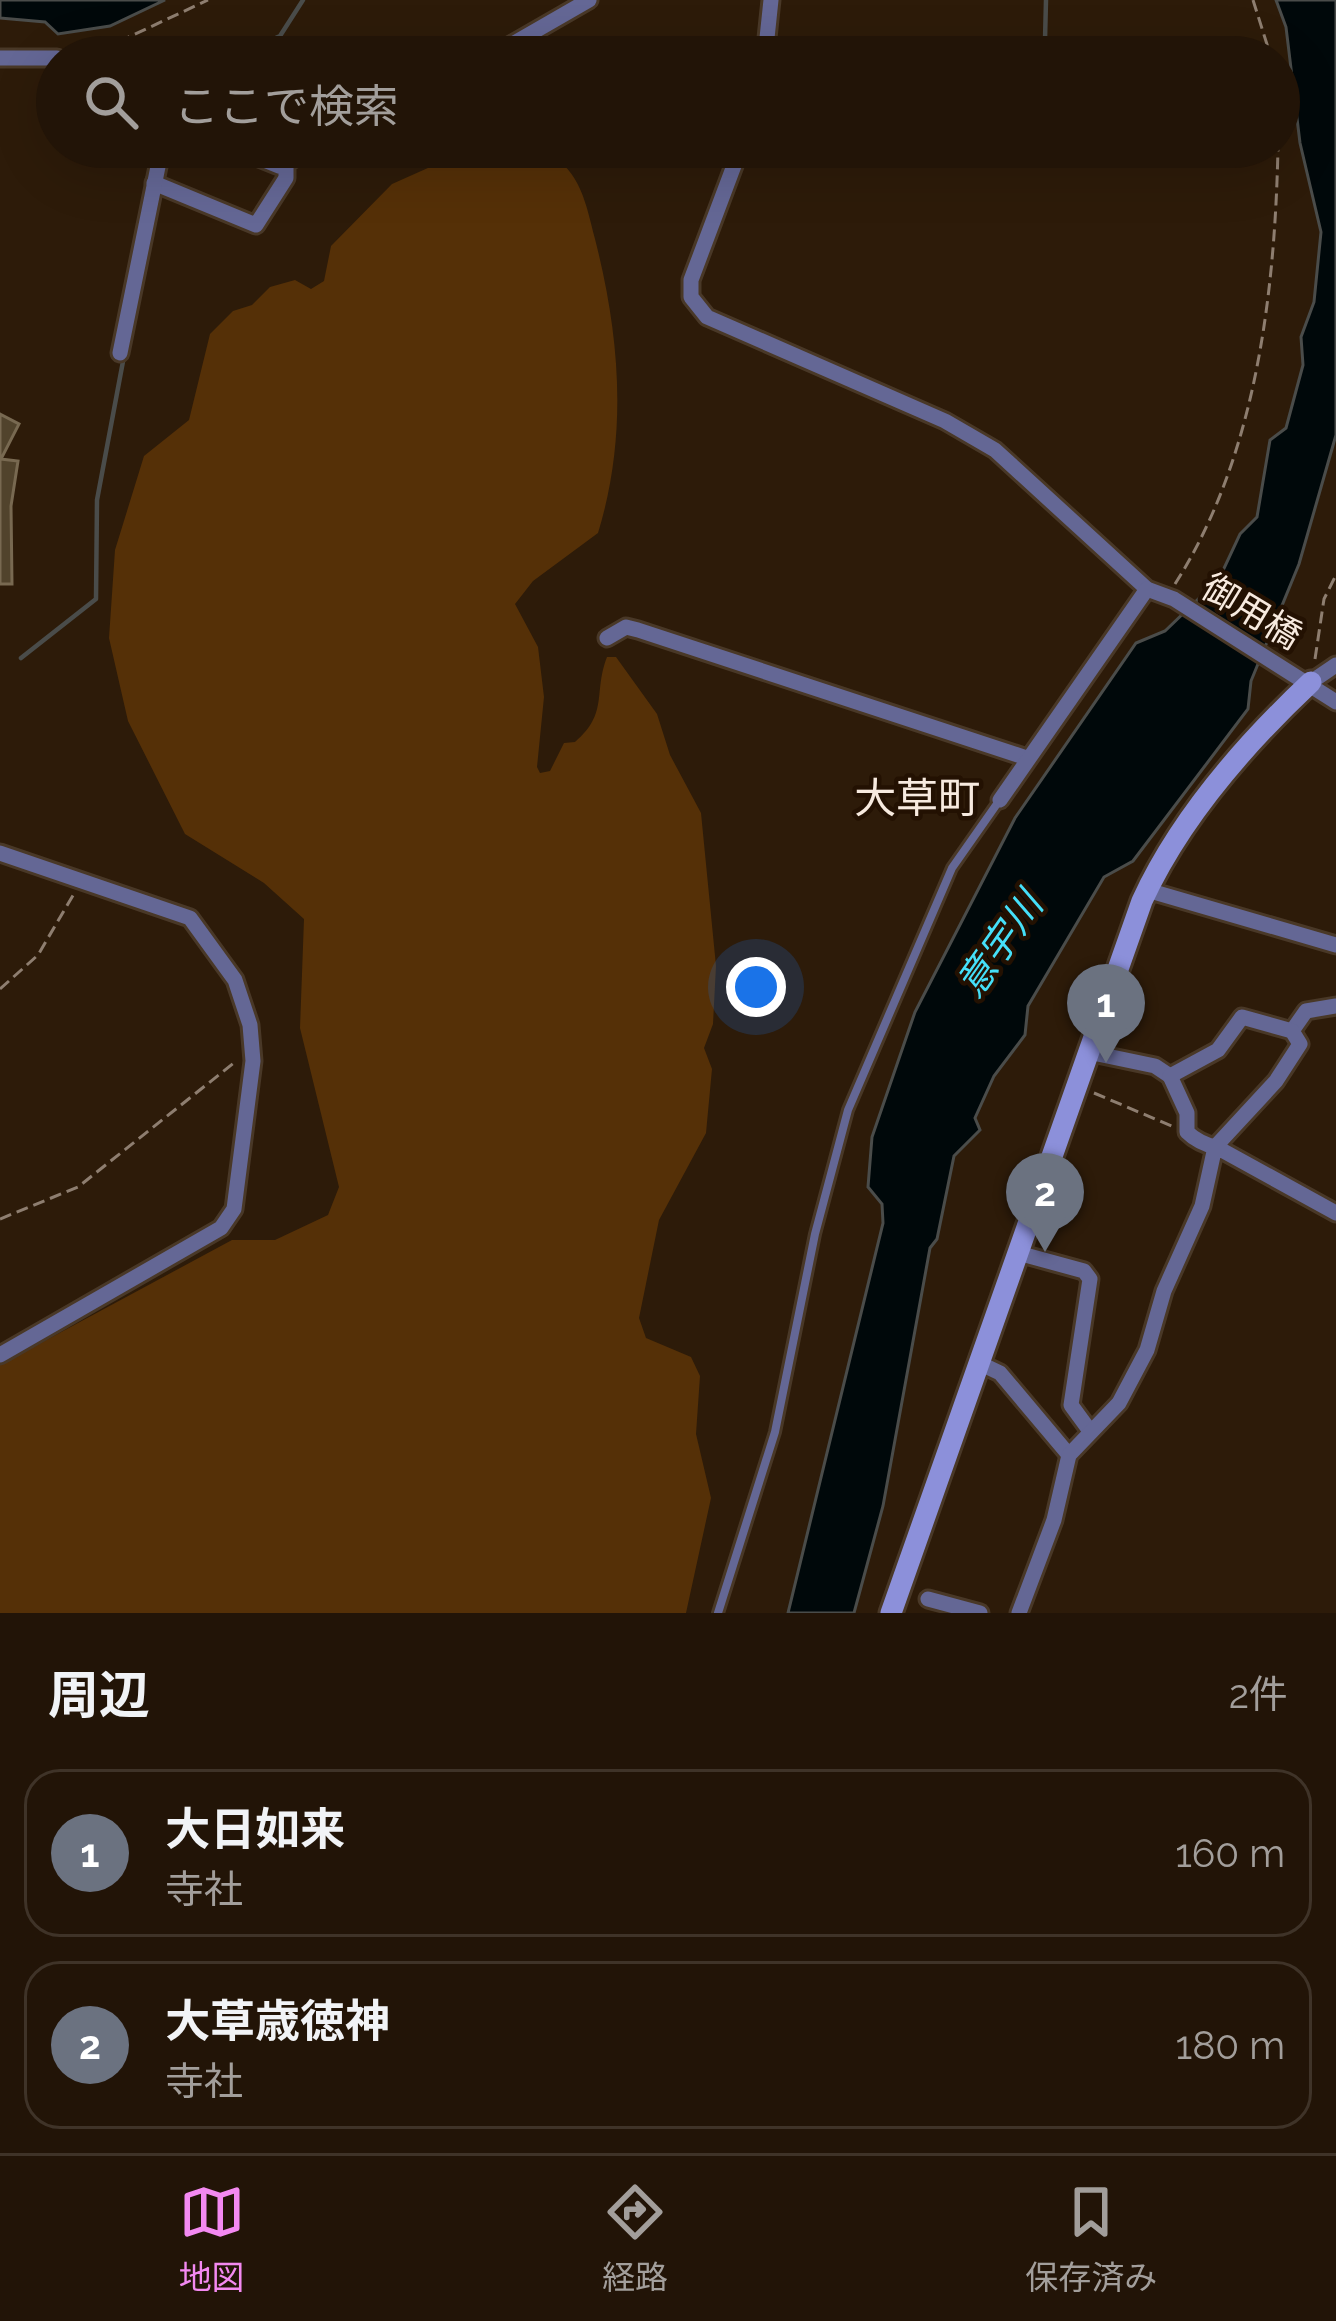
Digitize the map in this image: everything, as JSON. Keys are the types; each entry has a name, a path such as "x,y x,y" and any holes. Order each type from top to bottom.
{"street":[{"path":"526,36 589,0"},
{"path":"767,36 771,0"},
{"path":"0,58 36,58"},
{"path":"120,353 160,168"},
{"path":"158,184 256,225 286,178 286,168"},
{"path":"733,168 691,280 691,297 706,317 945,421 995,450 1147,589 1000,800"},
{"name":"御用橋","path":"1147,589 1317,674 1336,702"},
{"path":"607,638 626,627 638,630 1027,758"},
{"path":"891,1613 1147,890 1232,766 1317,674"},
{"path":"0,853 190,918 235,980 250,1025 253,1061 234,1209 221,1228 0,1355"},
{"path":"1147,890 1336,945"},
{"path":"1292,1031 1306,1011 1336,1006"},
{"path":"1019,1613 1054,1520 1069,1455 1119,1403 1147,1350 1164,1291 1202,1206 1214,1147 1276,1082 1300,1044 1292,1031 1242,1017 1218,1050 1170,1076"},
{"path":"1088,1052 1155,1066 1170,1076 1187,1113 1187,1132 1336,1213"},
{"path":"1018,1253 1084,1271 1090,1279 1071,1405 1090,1431"},
{"path":"980,1363 1000,1373 1069,1455"},
{"path":"928,1599 980,1613"}],"lane":[{"path":"718,1613 775,1432 815,1234 848,1110 952,868 1000,800"}],"path":[{"path":"131,36 208,0"},
{"path":"1252,0 1264,36"},
{"path":"1170,598 1205,526 1251,388 1270,284 1277,168"},
{"path":"1317,674 1314,652 1324,599 1336,575"},
{"path":"0,989 38,955 80,883"},
{"path":"0,1219 78,1186 221,1069 253,1061"},
{"path":"1076,1085 1187,1132"}],"shaded area":[{"path":"428,168 566,168 585,201 604,276 615,349 617,423 598,533 533,581 515,604 538,647 544,697 540,773 550,771 564,743 575,742 592,722 607,657 616,657 657,714 670,755 701,813 716,966 713,1024 704,1048 712,1069 706,1133 659,1220 639,1318 646,1338 691,1357 700,1376 696,1434 711,1498 686,1613 0,1613 0,1365 232,1240 275,1240 328,1215 339,1187 300,1028 304,919 264,883 185,834 128,721 109,638 115,550 144,456 189,420 210,334 233,311 252,305 270,287 295,280 311,289 324,281 331,246 392,184"}],"water":[{"path":"0,0 165,0 110,26 58,34 45,22 0,18"},
{"name":"意宇川","path":"1276,0 1336,0 1336,435 1299,564 1251,681 1248,709 1133,861 1104,877 1028,1006 1025,1035 994,1076 975,1118 980,1130 954,1156 937,1239 930,1248 883,1506 854,1613 788,1613 883,1223 882,1204 868,1187 872,1137 915,1012 1015,818 1136,643 1165,631 1219,579 1240,534 1257,517 1270,440 1286,428 1303,365 1301,337 1314,302 1321,232 1300,143 1300,36 1287,36"}],"building":[{"path":"0,414 19,424 1,459 18,461 11,506 12,584 0,584"}],"waterway":[{"path":"280,36 303,0"},
{"path":"1045,36 1046,0"},
{"path":"21,658 96,599 97,500 124,356"}],"place":[{"name":"大日如来","path":"1106,1063"},
{"name":"大草歳徳神","path":"1045,1252"}],"district":[{"name":"大草町","path":"917,798"}]}
